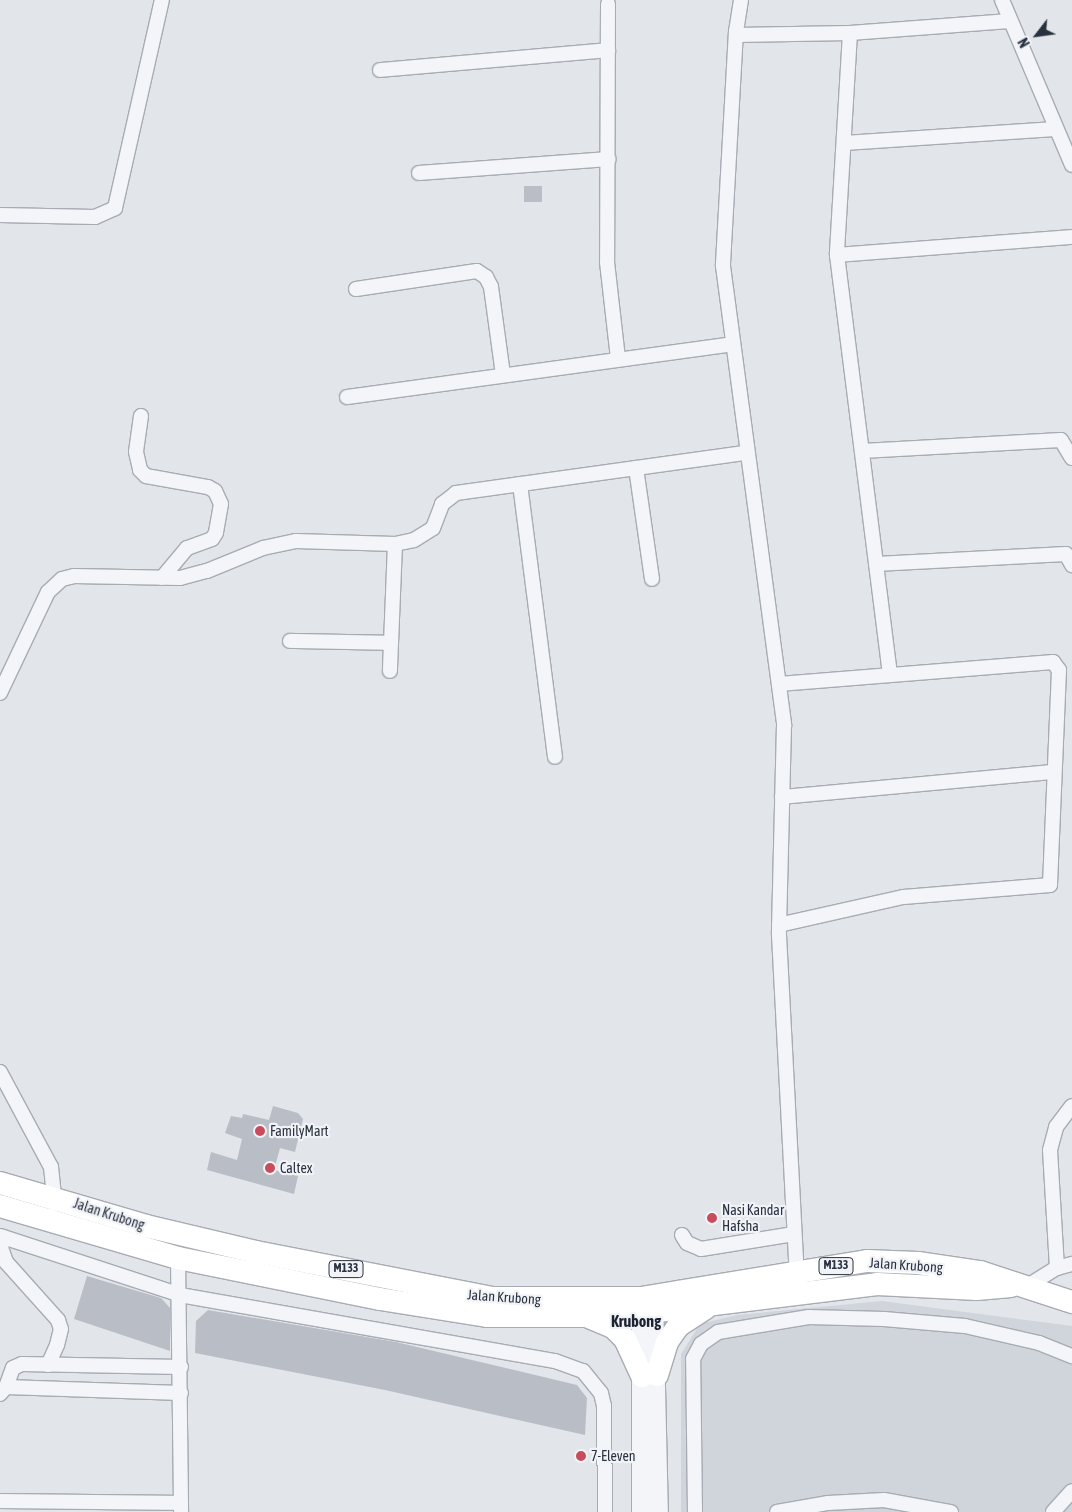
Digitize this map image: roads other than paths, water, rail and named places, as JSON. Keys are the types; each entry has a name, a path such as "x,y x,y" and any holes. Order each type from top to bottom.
{"main road":[{"name":"Jalan Krubong","path":"0,1182 57,1197 146,1226 439,1290 536,1300 648,1305 714,1304 797,1283"},
{"name":"Jalan Krubong","path":"0,1206 178,1258 437,1310 487,1316 587,1316 797,1283 877,1284 978,1289 1021,1286 1072,1302"},
{"path":"587,1316 613,1327 625,1339 650,1375 667,1342 678,1326 714,1304"}],"street":[{"path":"0,215 95,217 115,208 162,0"},
{"path":"741,0 736,35 723,266 746,453 784,725 780,924 797,1283"},
{"path":"1002,0 1072,165"},
{"path":"608,4 607,262 618,359"},
{"path":"736,35 850,33 1010,21"},
{"path":"850,33 837,255 890,673"},
{"path":"380,70 608,50"},
{"path":"844,143 1056,129"},
{"path":"419,173 608,159"},
{"path":"837,255 1072,237"},
{"path":"356,289 477,271 486,277 492,287 503,375"},
{"path":"347,397 732,344"},
{"path":"140,416 136,452 140,470 153,480 208,487 215,491 221,504 216,533 212,539 187,548 162,578"},
{"path":"862,451 1061,440 1072,458"},
{"path":"0,693 48,592 62,579 74,576 162,578 207,571 263,548 288,542 395,544 414,540 433,528 442,504 456,493 746,453"},
{"path":"636,468 652,579"},
{"path":"520,484 555,757"},
{"path":"390,671 395,544"},
{"path":"876,564 1070,554"},
{"path":"290,640 391,643"},
{"path":"779,684 890,673 1052,662 1059,670 1053,772 1050,886 903,897 780,924"},
{"path":"782,797 1053,772"},
{"path":"0,1072 51,1167 57,1197 52,1220"},
{"path":"1057,1268 1050,1150 1056,1128 1072,1106"},
{"path":"682,1235 687,1243 701,1249 794,1234"},
{"path":"48,1365 57,1345 61,1329 58,1320 6,1262 1,1248 2,1236 180,1295 555,1362 583,1371 593,1380 604,1406 605,1512"},
{"path":"0,1501 181,1508 181,1367 178,1258"},
{"path":"1021,1286 1057,1268 1072,1264"},
{"path":"648,1305 650,1375 659,1512"},
{"path":"696,1512 693,1359 701,1344 718,1332 809,1317 884,1319 965,1326 1039,1344 1072,1356"},
{"path":"181,1367 22,1364 13,1368 3,1391 181,1393"},
{"path":"641,1512 650,1375"},
{"path":"1053,1512 1072,1491"},
{"path":"777,1512 828,1503 884,1500 951,1512"}],"place":[{"name":"FamilyMart","path":"260,1131"},
{"name":"Caltex","path":"270,1168"},
{"name":"Nasi Kandar Hafsha","path":"712,1218"},
{"name":"7-Eleven","path":"581,1456"}],"district":[{"name":"Krubong","path":"636,1321"}]}
